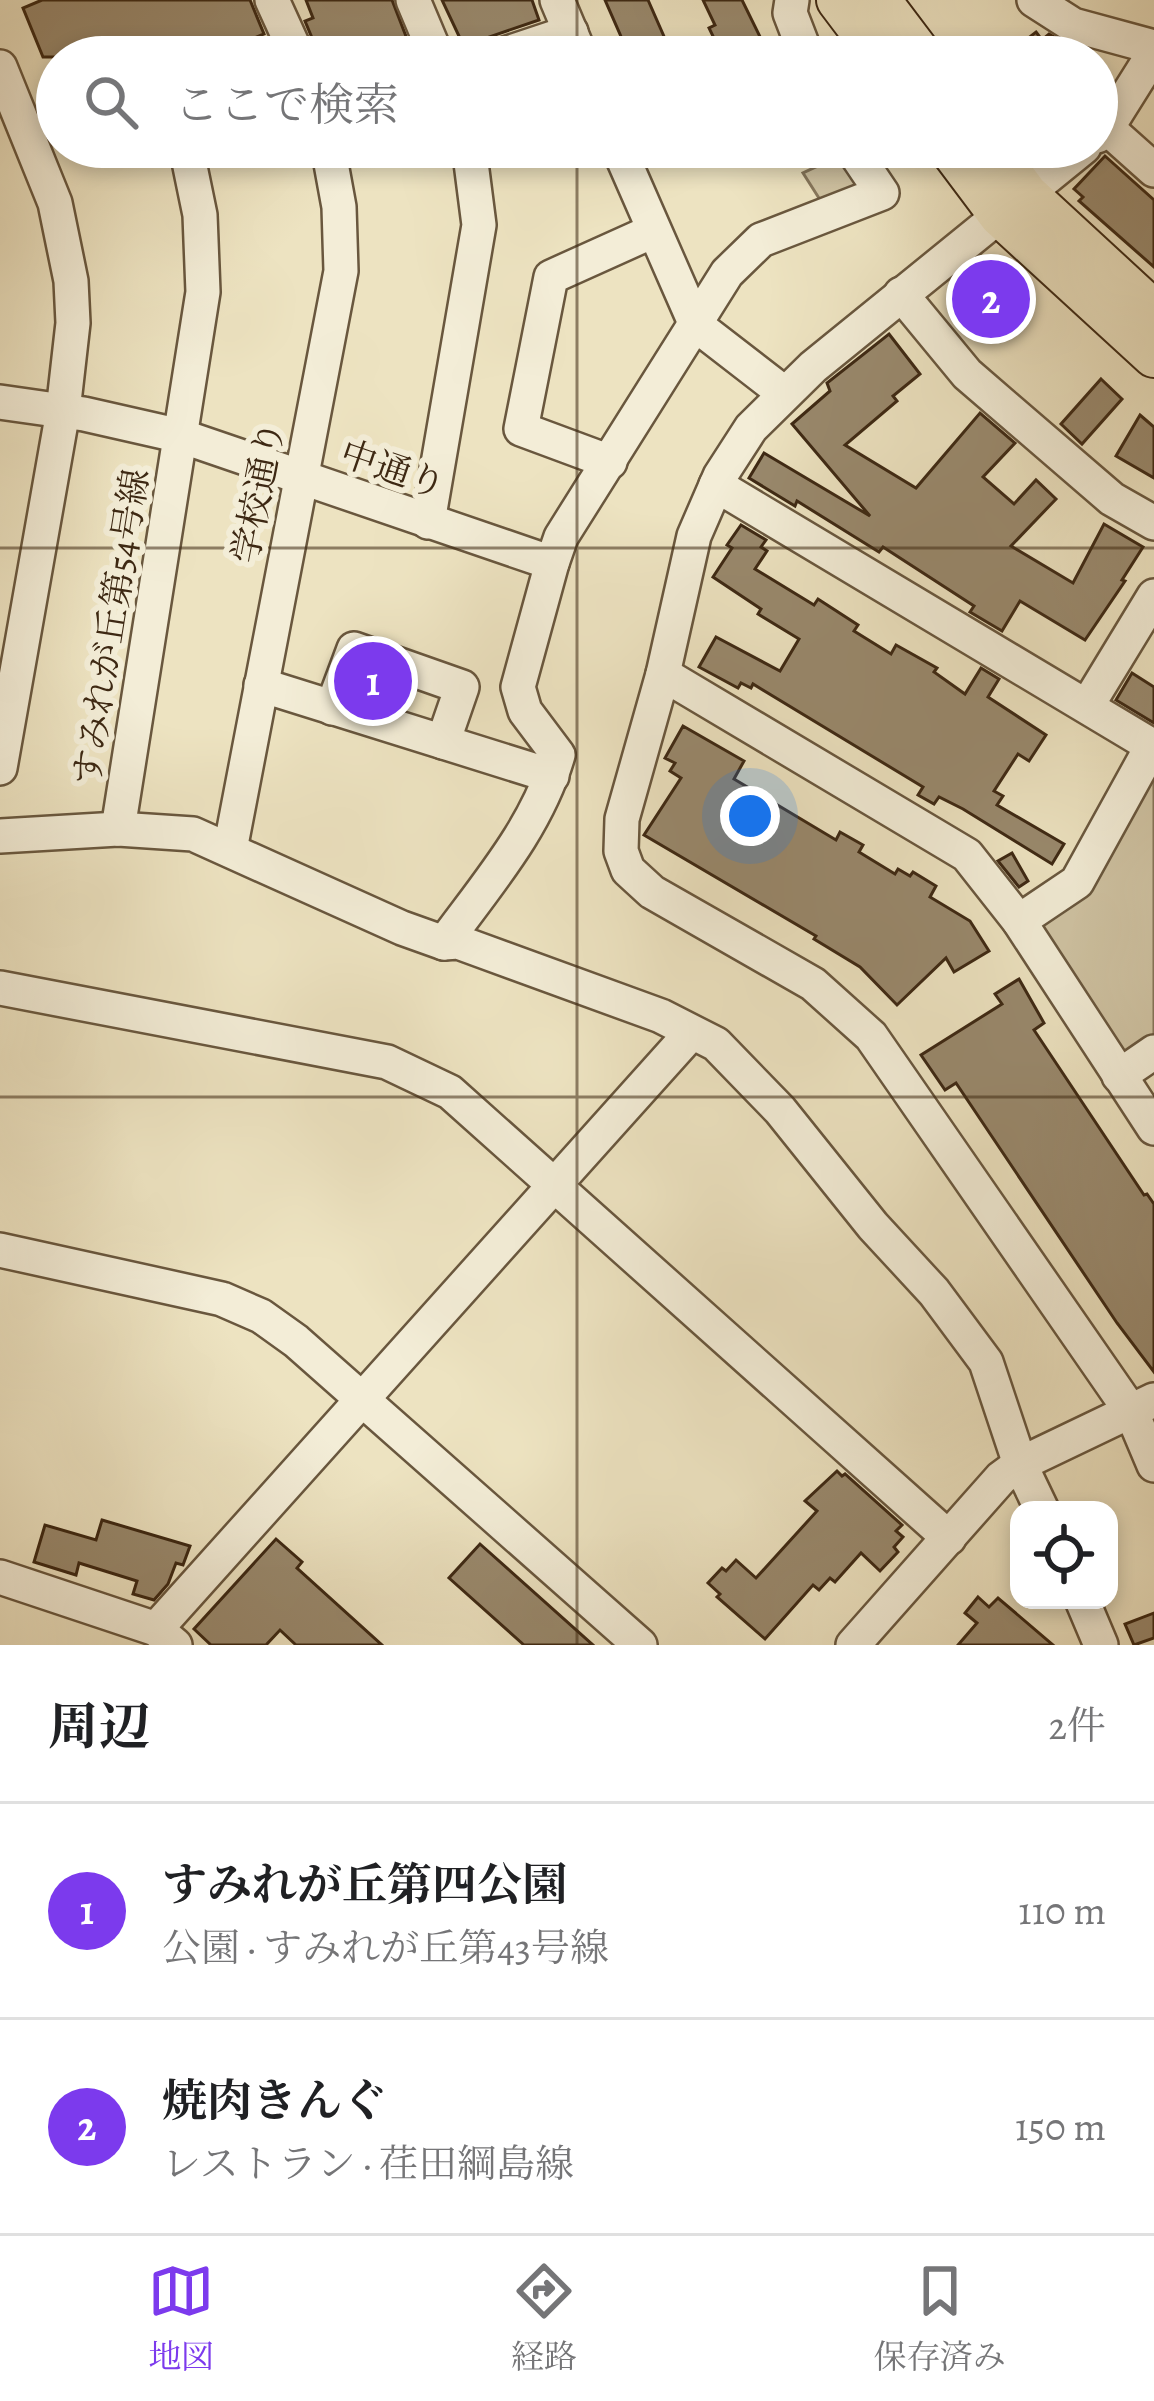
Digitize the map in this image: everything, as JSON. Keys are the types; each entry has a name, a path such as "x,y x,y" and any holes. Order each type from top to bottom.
{"main road":[{"path":"838,0 865,36"},
{"path":"879,0 906,36"},
{"path":"973,168 1154,312"},
{"path":"999,168 1014,205 1154,356"}],"street":[{"path":"272,0 288,36"},
{"path":"413,0 428,36"},
{"path":"557,0 572,36"},
{"path":"792,0 790,13 799,36"},
{"path":"1034,0 1073,25 1109,36"},
{"path":"1118,39 1154,50 1118,104"},
{"path":"0,67 36,128"},
{"path":"1118,150 1154,170"},
{"path":"0,768 6,699 63,411 73,323 71,280 50,168"},
{"name":"すみれが丘第54号線","path":"118,830 199,332 204,251 192,168"},
{"name":"学校通り","path":"230,850 341,271 339,207 332,168"},
{"path":"428,522 479,225 472,168"},
{"path":"627,168 695,325 784,393"},
{"path":"444,943 529,826 552,776 558,755 525,711 518,687 561,537 727,273 761,240 883,193 866,168"},
{"path":"1059,168 901,294 784,393 751,428 716,485 694,536 663,674 622,820 621,850 628,869 652,892 813,984 872,1036 1143,1407 1154,1465"},
{"path":"610,462 521,429 551,277 653,232"},
{"path":"901,294 967,374 1112,499 1154,523"},
{"name":"中通り","path":"0,402 181,436 552,563"},
{"path":"716,485 1153,747 1077,882 1019,921"},
{"path":"1087,706 1154,596"},
{"path":"332,708 354,649 462,687 443,742"},
{"path":"663,674 967,855 1019,921 1154,1128"},
{"path":"261,685 552,776"},
{"path":"0,836 118,830 194,834 402,928 535,969 661,1016 716,1044 780,1110 873,1226 934,1292 986,1363 1038,1501"},
{"path":"0,988 387,1062 450,1092 949,1538"},
{"path":"0,1577 166,1637 362,1403 692,1033"},
{"path":"1119,1076 1154,1052"},
{"path":"0,1250 222,1299 261,1316 296,1341 640,1645"},
{"path":"853,1645 1001,1478 1020,1464 1143,1407"},
{"path":"1086,1609 1101,1645"}],"shaded area":[{"path":"814,168 854,168 869,190 824,206 803,173"},
{"path":"359,664 399,670 383,714 353,704 348,692"},
{"path":"1154,764 1154,1038 1123,1060 1034,925"}],"building":[{"path":"42,0 250,0 264,34 36,36 36,40 23,8"},
{"path":"306,0 392,0 406,36 311,36 305,21 313,18"},
{"path":"442,0 532,0 539,20 492,36 459,36"},
{"path":"605,0 648,0 664,36 621,36"},
{"path":"703,0 742,0 760,36 713,36 709,28 715,25"},
{"path":"1094,168 1118,168 1154,200 1154,267 1079,201 1083,197 1074,189"},
{"path":"990,259 1032,307 990,341 950,292"},
{"path":"889,334 920,374 893,396 897,401 845,445 916,488 980,413 1015,443 983,477 1014,504 1036,480 1056,499 1011,546 1073,583 1104,524 1143,547 1085,640 1020,601 1002,631 970,612 974,606 883,547 879,552 797,501 795,506 749,478 764,453 870,516 792,424 830,391 827,383"},
{"path":"1101,379 1122,399 1082,444 1061,424"},
{"path":"1140,415 1154,427 1154,478 1116,456"},
{"path":"741,525 766,540 761,547 767,551 755,569 814,605 818,599 858,625 854,631 891,654 896,645 937,668 934,672 965,694 981,668 999,679 988,697 1046,735 1029,761 1018,754 994,791 1003,796 997,805 1064,844 1052,864 963,809 939,797 934,804 918,795 923,787 753,684 751,688 741,683 738,688 699,667 716,637 780,671 799,639 758,614 761,609 713,577"},
{"path":"1132,673 1154,687 1154,723 1116,700"},
{"path":"683,726 744,761 734,779 836,840 840,832 863,845 859,852 895,874 898,869 910,876 913,872 936,886 930,897 970,921 989,951 954,972 946,958 897,1005 860,967 814,939 816,936 644,835 681,778 670,771 675,763 665,758"},
{"path":"1012,853 1028,881 1019,887 998,861"},
{"path":"1019,979 1044,1023 1034,1030 1154,1204 1154,1372 956,1083 945,1090 921,1055 1002,1004 995,994"},
{"path":"837,1471 902,1525 896,1531 903,1537 894,1547 898,1552 880,1571 861,1553 835,1582 830,1578 819,1590 813,1585 765,1639 717,1597 720,1594 708,1583 736,1560 756,1578 817,1511 805,1501"},
{"path":"102,1520 190,1546 183,1565 176,1563 168,1584 154,1600 133,1594 137,1581 79,1563 76,1575 34,1562 45,1525 96,1540"},
{"path":"276,1539 302,1562 297,1568 382,1645 296,1645 280,1630 266,1645 211,1645 194,1629"},
{"path":"480,1544 593,1645 524,1645 449,1578"},
{"path":"978,1597 989,1607 998,1598 1053,1645 958,1645 977,1623 965,1613"},
{"path":"1154,1613 1154,1638 1134,1645 1125,1624"}],"place":[{"name":"焼肉きんぐ","path":"991,299"},
{"name":"すみれが丘第四公園","path":"373,681"}]}
